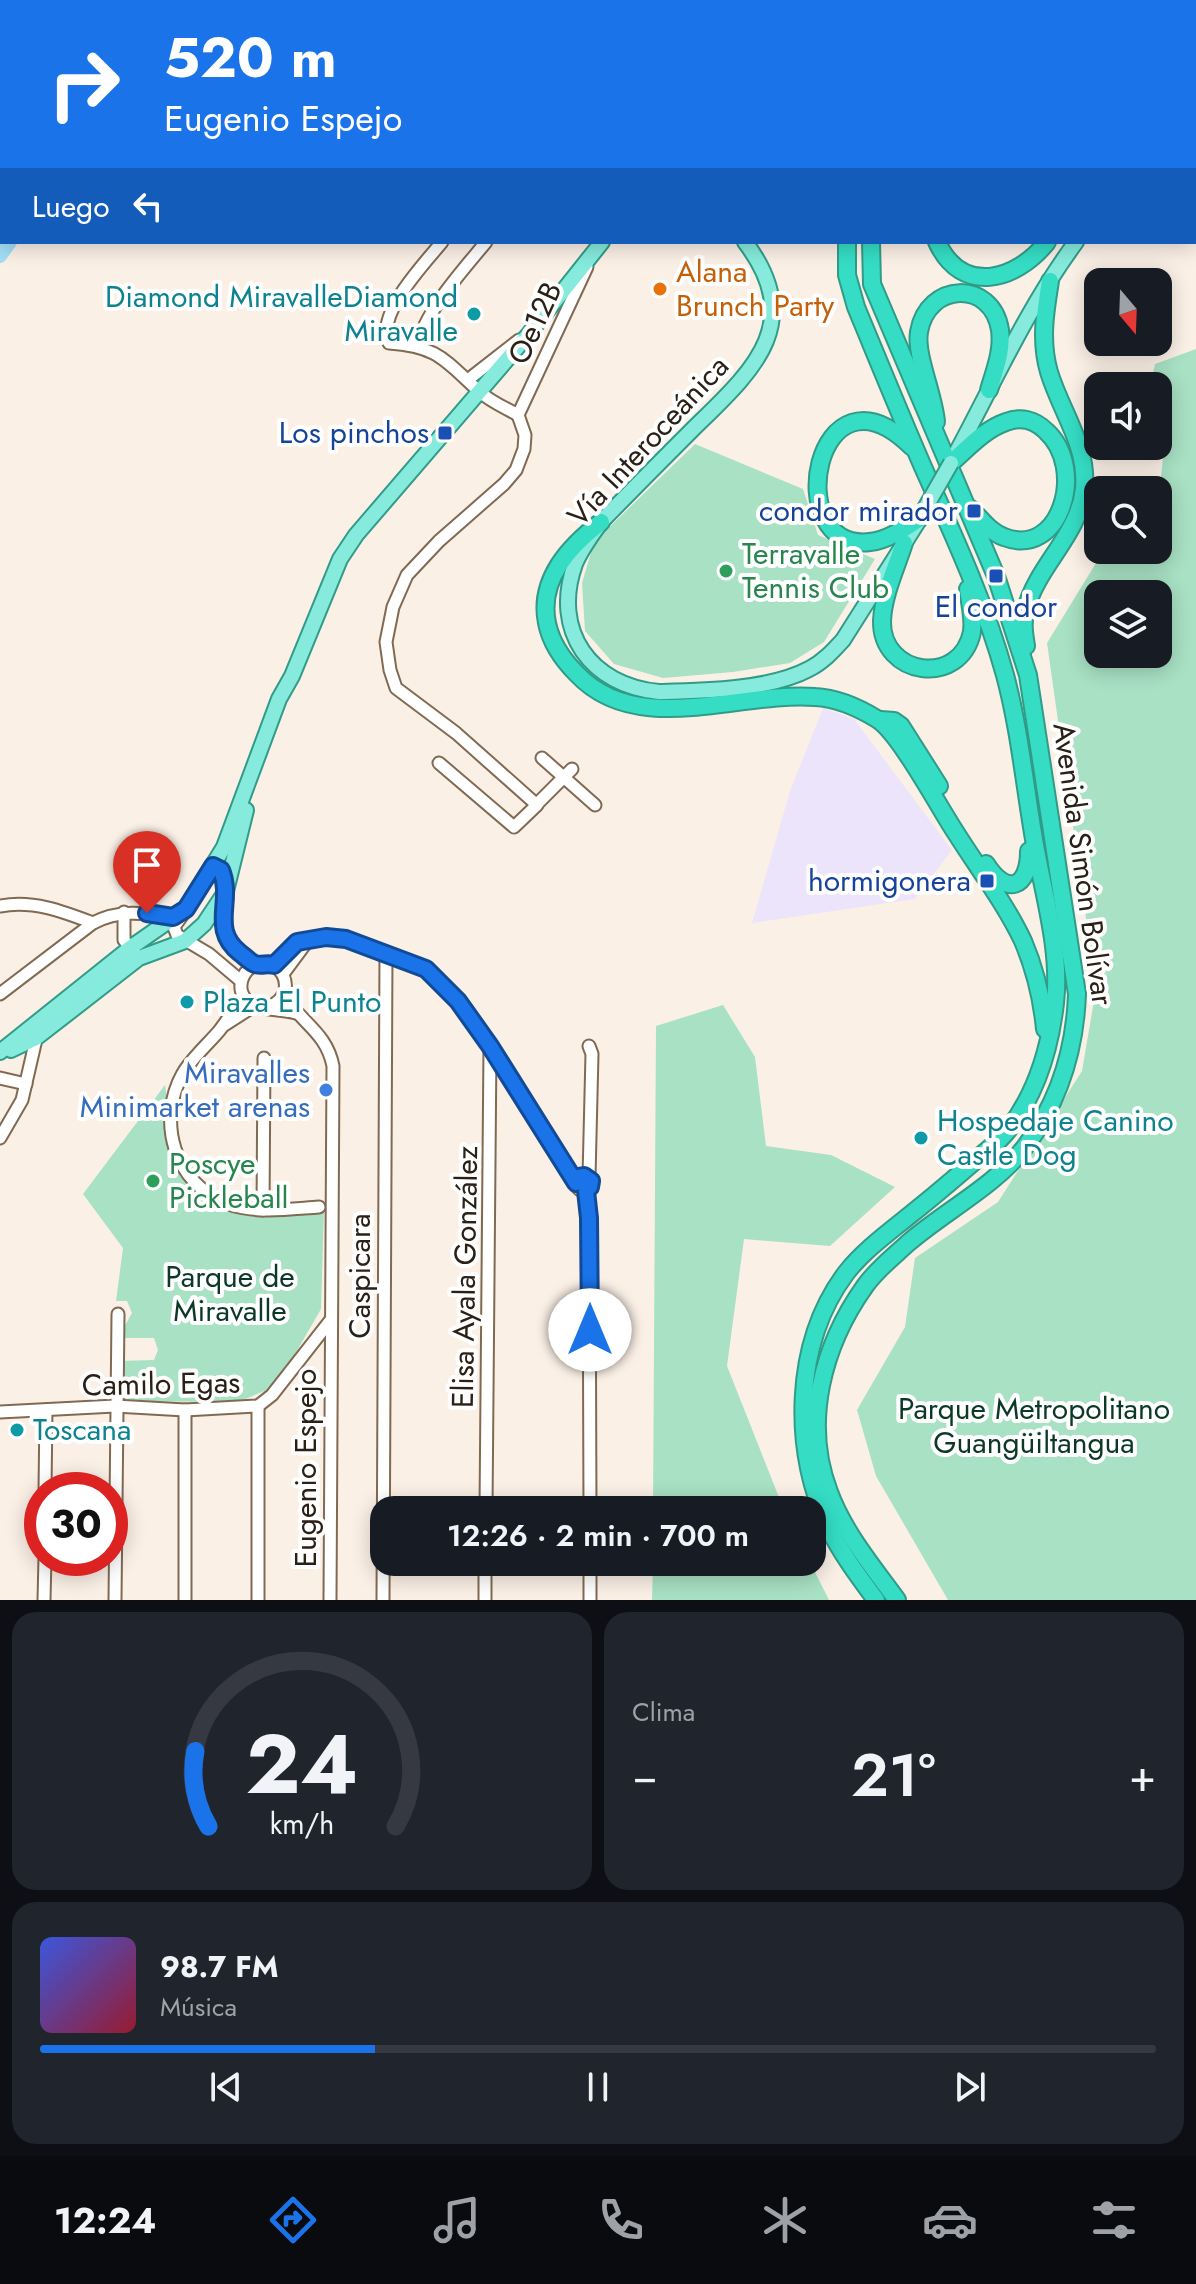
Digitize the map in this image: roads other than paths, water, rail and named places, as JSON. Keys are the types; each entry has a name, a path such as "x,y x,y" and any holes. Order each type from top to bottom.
{"highway":[{"name":"Avenida Simón Bolívar","path":"847,244 847,275 856,307 963,560 992,634 1008,686 1053,945 1056,999 1047,1050 1023,1109 1006,1133 880,1239 847,1273 821,1317 808,1357 805,1439 816,1497 837,1542 876,1600"},
{"name":"Avenida Simón Bolívar","path":"871,244 872,284 996,576 1028,675 1077,994 1076,1027 1068,1062 1052,1100 1025,1147 996,1175 910,1242 866,1284 834,1339 817,1406 821,1463 829,1493 843,1521 897,1600"},
{"path":"938,244 951,263 972,276 985,278 1021,267 1045,244"},
{"path":"1028,675 1025,610 1073,524 1084,489 1078,440 1050,375 1045,352 1043,333 1050,281"},
{"path":"936,436 935,407 918,336 926,311 943,296 961,292 978,296 998,320 1000,351 989,390"},
{"path":"952,462 994,427 1019,419 1040,425 1050,434 1063,456 1067,480 1064,503 1053,522 1036,535 1015,540 1002,536 989,528 962,499"},
{"path":"917,452 887,426 875,421 853,423 842,428 827,445 819,469 817,494 826,522 833,531 854,542 880,540 920,518"},
{"path":"601,522 577,541 560,561 550,585 545,610 550,634 560,653 583,681 596,691 619,702 643,707 817,697 846,704 881,720 894,721 909,736 993,876 1006,884 1023,880 1029,870 1028,810"},
{"path":"904,543 884,608 883,631 891,651 916,668 934,669 950,665 958,659 968,642 973,621 963,560"},
{"path":"881,720 932,791 1022,939 1037,981 1047,1050"}],"main road":[{"name":"Vía Interoceánica","path":"746,244 759,264 770,293 770,329 759,359 738,386 601,522 583,548 570,580 568,608 575,638 589,661 610,678 642,690 659,692 760,683 808,670 827,657 843,640 920,518 1050,281 1075,244"},
{"path":"0,1053 36,1038 180,913 224,847 276,706 292,676 340,559 474,385 528,335 598,246"},
{"path":"0,1053 44,1016 134,953 185,941 204,924 226,891 245,813 289,699 292,676"}],"street":[{"path":"440,244 413,277 388,321 386,332 389,343 418,345 431,350 518,415 525,435 524,449 516,470 504,484 439,541 407,575 393,607 386,642 390,670 396,688 456,733 537,804"},
{"path":"418,345 431,317 484,244"},
{"name":"Oe12B","path":"518,415 598,246"},
{"path":"542,758 568,773 595,805"},
{"path":"439,763 514,827 568,773"},
{"path":"213,866 221,870 226,891 223,924 227,940 255,964"},
{"path":"0,906 47,906 93,923"},
{"path":"124,912 124,940 134,953"},
{"path":"0,994 93,923 108,915 124,912 180,913 174,927 177,935 209,954 241,981"},
{"path":"274,965 292,946 309,939 326,937 346,939 426,969 458,1001 509,1073 580,1190 586,1191"},
{"path":"268,1007 275,1005 284,994 283,974 309,939"},
{"name":"Caspicara","path":"383,1600 386,953"},
{"path":"254,1006 243,996 241,981 249,968 255,964 274,965 283,974"},
{"name":"Eugenio Espejo","path":"284,994 296,1013 323,1038 333,1066 330,1600"},
{"path":"243,996 223,1026 183,1073 169,1114 174,1151 199,1188 228,1204 263,1210 319,1207"},
{"path":"223,1026 254,1006 296,1013"},
{"path":"0,1138 16,1113 44,1016"},
{"name":"Elisa Ayala González","path":"486,1496 490,1046"},
{"path":"589,1046 592,1054 591,1184 586,1191 589,1218 590,1496"},
{"path":"263,1210 264,1058"},
{"path":"491,1081 499,1072 509,1073"},
{"path":"0,1078 26,1084"},
{"path":"576,1183 581,1176 589,1177"},
{"path":"115,1600 118,1314"},
{"name":"Camilo Egas","path":"0,1412 115,1406 185,1410 258,1406 272,1395 330,1321"},
{"path":"258,1406 258,1600"},
{"path":"45,1472 46,1410"},
{"path":"185,1410 185,1600"},
{"path":"44,1600 45,1576"},
{"path":"485,1576 485,1600"},
{"path":"590,1576 590,1600"}],"waterway":[{"path":"0,256 9,244"}],"place":[{"name":"Alana Brunch Party","path":"660,289"},
{"name":"Diamond MiravalleDiamond Miravalle","path":"474,314"},
{"name":"Los pinchos","path":"445,433"},
{"name":"condor mirador","path":"974,511"},
{"name":"Terravalle Tennis Club","path":"726,571"},
{"name":"El condor","path":"996,576"},
{"name":"hormigonera","path":"987,881"},
{"name":"Plaza El Punto","path":"187,1002"},
{"name":"Miravalles Minimarket arenas","path":"326,1090"},
{"name":"Hospedaje Canino Castle Dog","path":"921,1138"},
{"name":"Poscye Pickleball","path":"153,1181"},
{"name":"Toscana","path":"17,1430"}],"park label":[{"name":"Parque de Miravalle","path":"230,1294"},
{"name":"Parque Metropolitano Guangüiltangua","path":"1034,1426"}]}
